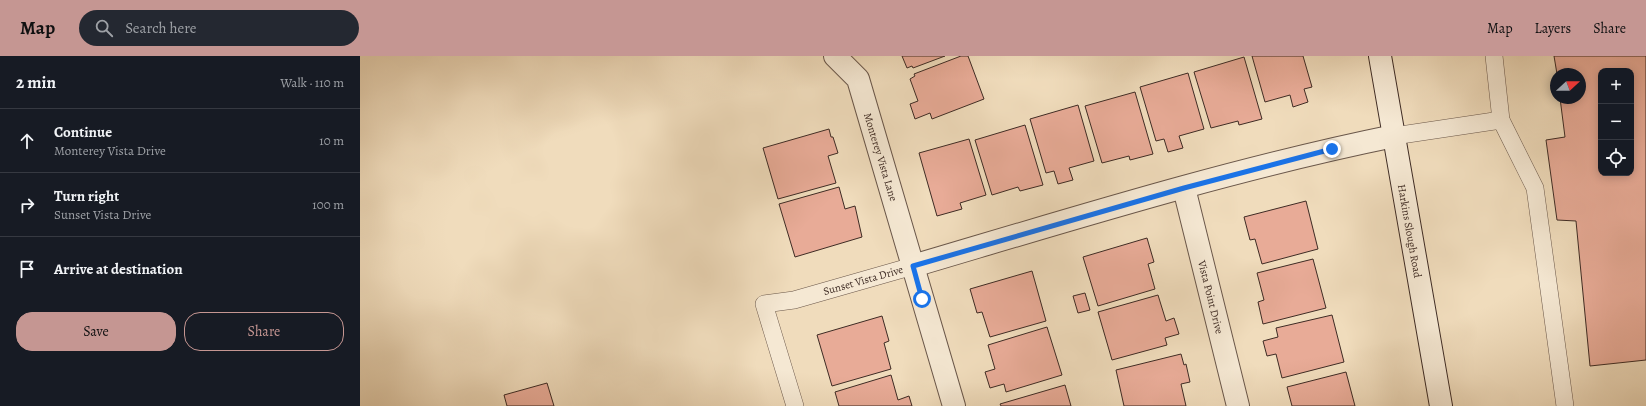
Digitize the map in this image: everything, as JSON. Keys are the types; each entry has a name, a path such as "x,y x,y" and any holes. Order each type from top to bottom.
{"street":[{"name":"Monterey Vista Lane","path":"835,56 858,79 954,406"},
{"name":"Harkins Slough Road","path":"1380,56 1441,406"},
{"name":"Sunset Vista Drive","path":"913,266 1184,188 1332,149 1394,136"},
{"name":"Vista Point Drive","path":"1184,188 1238,406"}],"lane":[{"path":"1494,56 1501,120 1535,188 1565,406"},
{"path":"1394,136 1501,120"},
{"name":"Sunset Vista Drive","path":"795,406 764,304 794,300 913,266"}],"building":[{"path":"902,56 945,56 913,68 912,66 907,68"},
{"path":"961,56 968,56 984,99 932,119 930,113 915,119 910,104 918,101 910,79 915,76 914,74"},
{"path":"1252,56 1303,56 1312,87 1304,89 1308,102 1293,107 1290,95 1265,102"},
{"path":"1554,56 1646,56 1646,360 1590,366 1576,221 1557,220 1546,140 1565,137 1561,104 1586,104 1586,68 1556,68"},
{"path":"1244,57 1262,119 1239,125 1238,121 1211,128 1194,72"},
{"path":"1188,73 1204,129 1179,136 1183,148 1168,152 1164,139 1156,141 1140,87"},
{"path":"1135,92 1153,154 1130,160 1129,156 1102,163 1085,106"},
{"path":"1078,105 1094,161 1069,168 1073,180 1058,184 1054,171 1046,173 1030,119"},
{"path":"1025,125 1043,185 1020,191 1018,187 992,195 975,140"},
{"path":"829,129 838,153 828,156 836,183 778,199 763,148"},
{"path":"969,139 986,195 960,203 962,209 937,216 919,153"},
{"path":"839,187 845,209 855,206 862,237 795,257 779,204"},
{"path":"1306,201 1318,249 1262,264 1255,239 1250,240 1244,217"},
{"path":"1147,238 1154,262 1148,264 1155,289 1098,306 1083,257"},
{"path":"1313,259 1326,308 1263,324 1258,302 1264,300 1257,273"},
{"path":"1032,271 1046,321 990,337 982,312 977,313 970,289"},
{"path":"1085,293 1090,310 1078,313 1073,296"},
{"path":"1158,295 1166,321 1174,318 1179,334 1165,338 1167,345 1112,360 1098,312"},
{"path":"1332,315 1344,362 1282,378 1276,354 1267,356 1263,341 1278,337 1276,328"},
{"path":"882,316 889,341 884,343 891,369 832,386 817,335"},
{"path":"1047,327 1062,375 1006,392 1004,384 990,388 985,372 995,369 988,345"},
{"path":"1181,354 1184,365 1186,364 1190,382 1181,384 1186,406 1124,406 1116,370"},
{"path":"1346,372 1355,406 1292,406 1287,387"},
{"path":"891,375 898,400 909,396 912,406 839,406 835,392"},
{"path":"547,383 554,406 507,406 504,395"},
{"path":"1065,385 1071,406 1001,406 1000,404"}],"route":[{"path":"922,299 913,266 1184,188 1332,149"}]}
